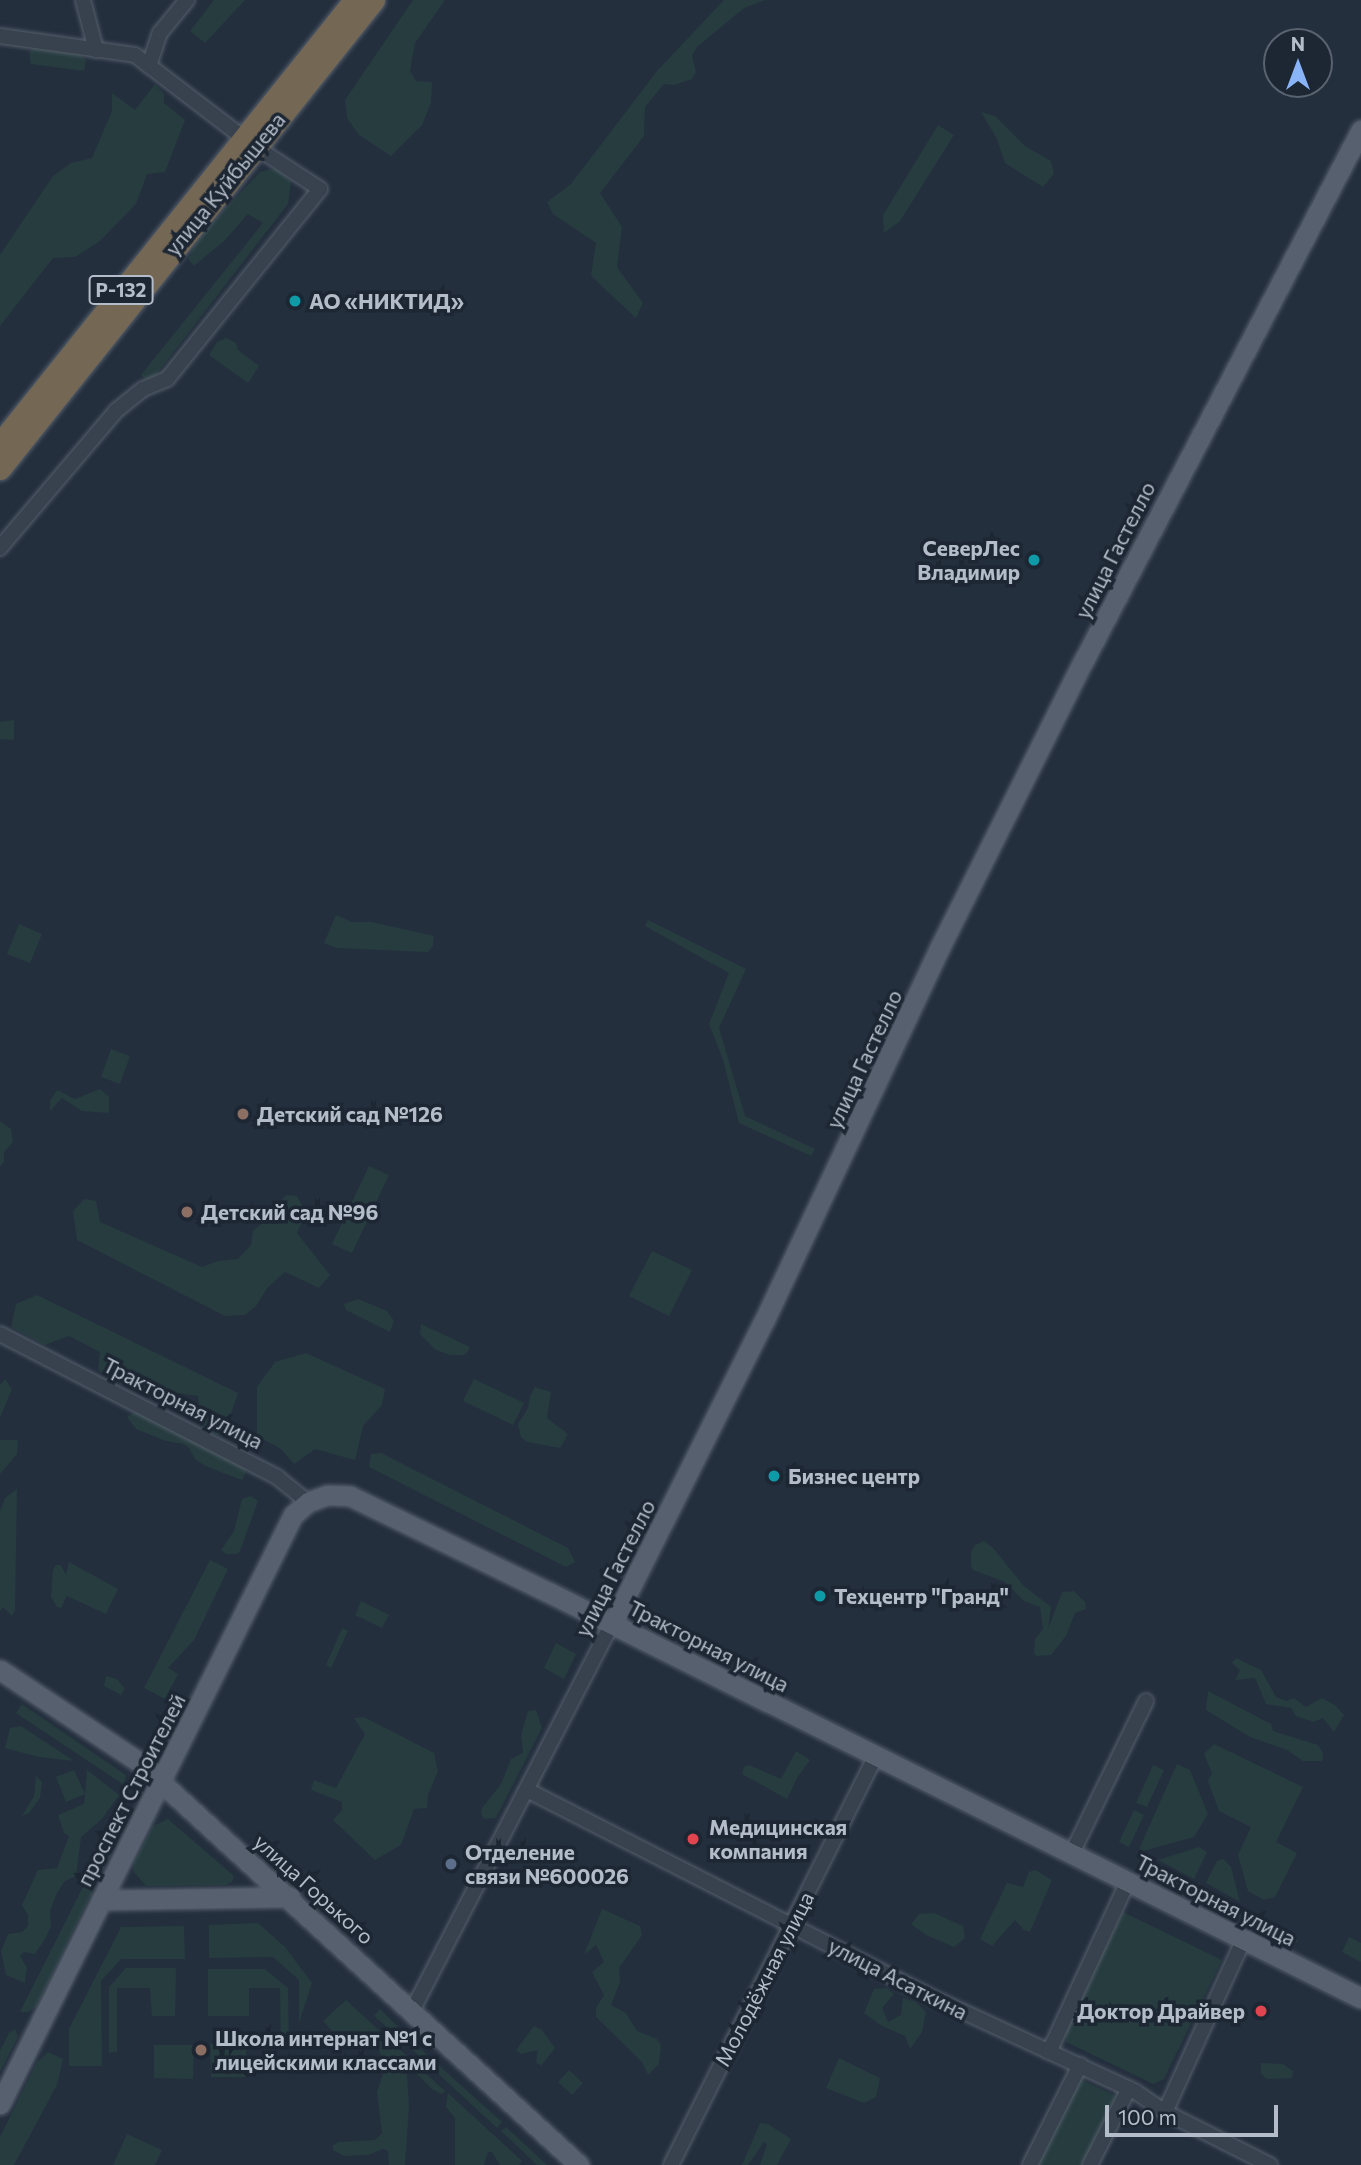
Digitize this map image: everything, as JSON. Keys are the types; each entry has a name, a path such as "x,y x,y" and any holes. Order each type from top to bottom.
{"highway":[{"name":"улица Куйбышева","path":"0,469 354,0"},
{"name":"улица Куйбышева","path":"0,443 248,142 374,0"}],"main road":[{"name":"улица Гастелло","path":"612,1623 764,1321 940,947 1084,660 1361,130"},
{"name":"Тракторная улица","path":"308,1502 327,1495 349,1496 612,1623 1361,1998"},
{"name":"проспект Строителей","path":"0,2104 293,1515 308,1502"},
{"name":"улица Горького","path":"0,1670 139,1762 290,1897 579,2165"},
{"path":"101,1900 290,1897"}],"street":[{"path":"83,0 96,50"},
{"path":"149,66 160,33 187,0"},
{"path":"0,36 135,55 248,142 320,189 167,379 136,394 116,411 0,548"},
{"name":"Тракторная улица","path":"0,1334 277,1477 308,1502"},
{"name":"улица Гастелло","path":"413,2010 612,1623"},
{"path":"1072,1853 1146,1701"},
{"name":"Молодёжная улица","path":"671,2165 876,1755"},
{"name":"улица Асаткина","path":"527,1790 938,2000 1129,2088 1165,2112 1270,2165"},
{"path":"1049,2052 1128,1881"},
{"path":"1165,2112 1244,1939"},
{"path":"1030,2165 1080,2065"},
{"path":"1090,2165 1129,2088"}],"green space":[{"path":"214,0 245,0 205,43 190,31"},
{"path":"413,0 445,0 415,43 410,71 416,81 432,82 431,103 422,125 391,156 359,135 347,118 345,100"},
{"path":"724,0 765,0 744,8 697,47 692,56 696,72 692,79 674,85 664,84 645,107 644,136 600,193 622,227 617,267 643,303 636,318 591,276 596,243 553,214 547,202 571,184 657,71"},
{"path":"34,47 79,53 86,60 84,71 31,64 29,52"},
{"path":"155,84 164,94 164,103 185,120 165,172 147,174 136,204 100,241 75,257 53,258 0,326 0,255 53,176 71,163 92,158 112,111 112,93 135,110"},
{"path":"981,112 995,116 1025,146 1051,161 1054,174 1043,187 1005,163 997,139"},
{"path":"938,125 954,135 900,221 884,233 883,215"},
{"path":"275,168 291,181 288,204 149,384 141,375 263,223 248,214 224,241 194,266 188,259 198,238 260,172"},
{"path":"226,338 236,343 238,350 259,366 248,383 209,355 217,342"},
{"path":"14,720 14,740 0,739 0,722"},
{"path":"336,915 352,922 372,922 434,936 433,946 428,952 336,948 324,943"},
{"path":"648,920 746,969 719,1028 745,1116 815,1149 811,1156 739,1123 723,1060 709,1024 729,973 645,926"},
{"path":"19,924 42,934 30,963 7,954"},
{"path":"111,1049 130,1056 120,1084 101,1077"},
{"path":"100,1089 109,1097 109,1113 82,1111 62,1098 50,1111 50,1101 57,1090 75,1099"},
{"path":"0,1121 11,1129 13,1142 4,1152 4,1162 0,1166"},
{"path":"369,1166 389,1175 352,1253 332,1244"},
{"path":"286,1195 297,1196 306,1213 297,1233 330,1275 319,1288 285,1272 268,1287 256,1306 245,1315 225,1316 77,1240 73,1211 84,1199 96,1201 100,1222 202,1267 218,1261 238,1259 251,1245 253,1231 268,1218"},
{"path":"652,1251 692,1270 669,1316 629,1296"},
{"path":"37,1295 238,1393 223,1437 202,1429 198,1396 123,1385 98,1370 100,1352 69,1336 45,1345 11,1327 16,1304"},
{"path":"358,1299 387,1311 394,1321 390,1332 346,1310 344,1304"},
{"path":"421,1324 470,1347 468,1351 464,1355 450,1355 436,1350 420,1334"},
{"path":"306,1353 385,1389 382,1405 363,1426 355,1460 315,1449 294,1464 281,1449 257,1436 257,1387 275,1362"},
{"path":"5,1379 12,1389 0,1418 0,1385"},
{"path":"474,1379 524,1403 513,1425 463,1401"},
{"path":"535,1387 551,1392 547,1418 568,1434 560,1448 527,1442 521,1437 518,1424 528,1408"},
{"path":"136,1411 244,1466 246,1473 242,1480 205,1466 195,1459 189,1448 183,1444 166,1441 136,1429 127,1417"},
{"path":"0,1440 18,1440 17,1454 0,1474"},
{"path":"381,1453 568,1548 575,1562 566,1567 369,1467 371,1454"},
{"path":"17,1489 15,1610 12,1616 3,1607 0,1611 0,1511 5,1498"},
{"path":"251,1496 258,1501 240,1551 237,1554 226,1554 221,1550 234,1531 242,1499"},
{"path":"984,1541 1024,1586 1051,1607 1048,1629 1062,1592 1074,1591 1085,1602 1086,1609 1075,1613 1066,1636 1051,1655 1036,1656 1034,1653 1035,1639 1043,1629 1040,1607 1024,1601 1005,1582 973,1570 971,1552 975,1545"},
{"path":"210,1560 228,1569 194,1640 168,1668 178,1674 165,1699 144,1688"},
{"path":"69,1562 118,1589 106,1614 67,1596 61,1608 57,1607 51,1597 53,1570 56,1565 61,1565 66,1575"},
{"path":"361,1601 389,1615 382,1628 355,1615"},
{"path":"342,1628 348,1631 331,1668 326,1665"},
{"path":"556,1643 576,1654 564,1679 544,1668"},
{"path":"1236,1658 1261,1670 1276,1697 1287,1701 1294,1698 1306,1707 1322,1698 1336,1706 1344,1715 1334,1732 1323,1718 1313,1722 1296,1716 1291,1708 1266,1704 1255,1678 1235,1680 1240,1670 1232,1663"},
{"path":"106,1676 117,1679 125,1689 121,1695 104,1686"},
{"path":"1208,1691 1271,1724 1273,1731 1318,1745 1323,1753 1322,1761 1303,1761 1287,1750 1250,1737 1206,1710"},
{"path":"22,1704 126,1775 124,1785 16,1713"},
{"path":"536,1710 542,1728 496,1818 484,1819 482,1808 501,1784 511,1759 523,1753 521,1735 528,1711"},
{"path":"364,1717 434,1753 438,1771 428,1795 427,1808 414,1809 401,1845 375,1860 333,1820 342,1810 342,1802 311,1790 314,1780 336,1788 365,1734 354,1718"},
{"path":"21,1726 74,1761 39,1757 5,1748 10,1728"},
{"path":"1214,1744 1303,1787 1276,1842 1297,1853 1275,1897 1264,1900 1248,1891 1238,1855 1251,1827 1219,1811 1208,1781 1212,1773 1204,1754"},
{"path":"796,1751 810,1760 787,1799 742,1774 744,1767 749,1765 781,1779"},
{"path":"1177,1764 1190,1770 1208,1814 1194,1837 1143,1851 1139,1849"},
{"path":"1153,1765 1164,1770 1147,1807 1136,1803"},
{"path":"74,1770 85,1794 66,1802 56,1777"},
{"path":"87,1770 119,1795 102,1819 81,1837 76,1876 65,1881 57,1893 50,1911 51,1926 45,1939 35,1954 24,1952 20,1956 27,1968 25,1983 6,1975 1,1951 8,1934 22,1932 28,1926 28,1915 22,1905 38,1870 57,1868 69,1836 64,1833 58,1815 84,1804"},
{"path":"36,1776 42,1782 40,1798 29,1813 22,1816 34,1796"},
{"path":"122,1809 129,1817 36,2007 28,2012 20,2012"},
{"path":"1134,1810 1144,1815 1129,1847 1119,1842"},
{"path":"168,1819 234,1876 232,1882 226,1885 146,1886 133,1871 134,1862 153,1826"},
{"path":"1199,1847 1207,1852 1194,1879 1158,1860"},
{"path":"1223,1859 1231,1867 1240,1902 1206,1883 1217,1861"},
{"path":"1148,1864 1191,1884 1192,1891 1143,1868"},
{"path":"1035,1870 1052,1880 1030,1932 1024,1930 1015,1920 992,1946 980,1939 1007,1883 1023,1887 1029,1872"},
{"path":"1201,1890 1248,1914 1245,1920 1198,1896"},
{"path":"602,1909 640,1926 642,1935 619,1968 620,1982 611,2005 626,2013 637,2031 657,2039 661,2045 659,2064 648,2075 642,2062 596,2017 596,2008 604,1995 592,1972 604,1962 596,1945 584,1955"},
{"path":"1123,1912 1222,1960 1164,2079 1153,2084 1066,2042 1065,2031"},
{"path":"934,1913 963,1926 965,1938 954,1947 926,1935 911,1924 919,1914"},
{"path":"1265,1922 1299,1941 1292,1945 1262,1928"},
{"path":"258,1923 285,1947 312,1983 299,2023 299,1980 273,1957 209,1958 209,1925"},
{"path":"184,1926 185,1959 121,1959 101,1981 102,2066 69,2066 69,2029 121,1927"},
{"path":"1349,1937 1361,1943 1361,1962 1342,1952"},
{"path":"126,1968 176,1968 175,2016 152,2016 150,1988 117,1988 117,2052 109,2053 109,1987"},
{"path":"208,1969 265,1969 288,1988 289,2048 281,2048 280,1988 249,1988 249,2016 208,2016"},
{"path":"887,1988 894,1994 882,2008 888,2022 901,2015 903,1998 916,2002 926,2012 922,2032 910,2049 905,2036 882,2026 864,2013 874,1989"},
{"path":"346,2000 445,2091 442,2094 432,2089 415,2072 409,2071 405,2165 389,2165 388,2151 383,2149 368,2155 344,2156 333,2150 333,2145 339,2142 375,2140 382,2133 377,2092 384,2070 377,2040 366,2032 332,2031 323,2021"},
{"path":"380,2009 399,2028 395,2034 374,2016"},
{"path":"534,2026 542,2030 555,2048 541,2066 536,2062 538,2050 521,2054 516,2050"},
{"path":"15,2029 18,2037 0,2072 0,2051 9,2033"},
{"path":"406,2036 502,2122 497,2128 404,2042"},
{"path":"210,2044 246,2044 246,2077 211,2077"},
{"path":"154,2045 194,2045 193,2079 154,2078"},
{"path":"48,2052 63,2059 57,2085 14,2165 0,2165 0,2137 37,2062"},
{"path":"839,2058 880,2078 876,2097 864,2103 826,2088"},
{"path":"1261,2063 1283,2064 1293,2071 1292,2078 1267,2079 1261,2074"},
{"path":"569,2070 583,2083 572,2095 558,2082"},
{"path":"1080,2079 1116,2096 1083,2165 1038,2165"},
{"path":"448,2093 522,2161 519,2165 500,2165 492,2152 488,2152 484,2165 455,2165 455,2118 446,2107"},
{"path":"760,2123 768,2124 791,2139 777,2165 760,2165 767,2144 764,2142 748,2165 742,2165"},
{"path":"506,2127 547,2165 537,2165 501,2131"},
{"path":"127,2134 162,2150 155,2165 113,2165"}],"place":[{"name":"АО «НИКТИД»","path":"295,301"},
{"name":"СеверЛес Владимир","path":"1034,560"},
{"name":"Детский сад №126","path":"243,1114"},
{"name":"Детский сад №96","path":"187,1212"},
{"name":"Бизнес центр","path":"774,1476"},
{"name":"Техцентр \"Гранд\"","path":"820,1596"},
{"name":"Медицинская компания","path":"693,1839"},
{"name":"Отделение связи №600026","path":"451,1864"},
{"name":"Доктор Драйвер","path":"1261,2011"},
{"name":"Школа интернат №1 с лицейскими классами","path":"201,2050"}]}
